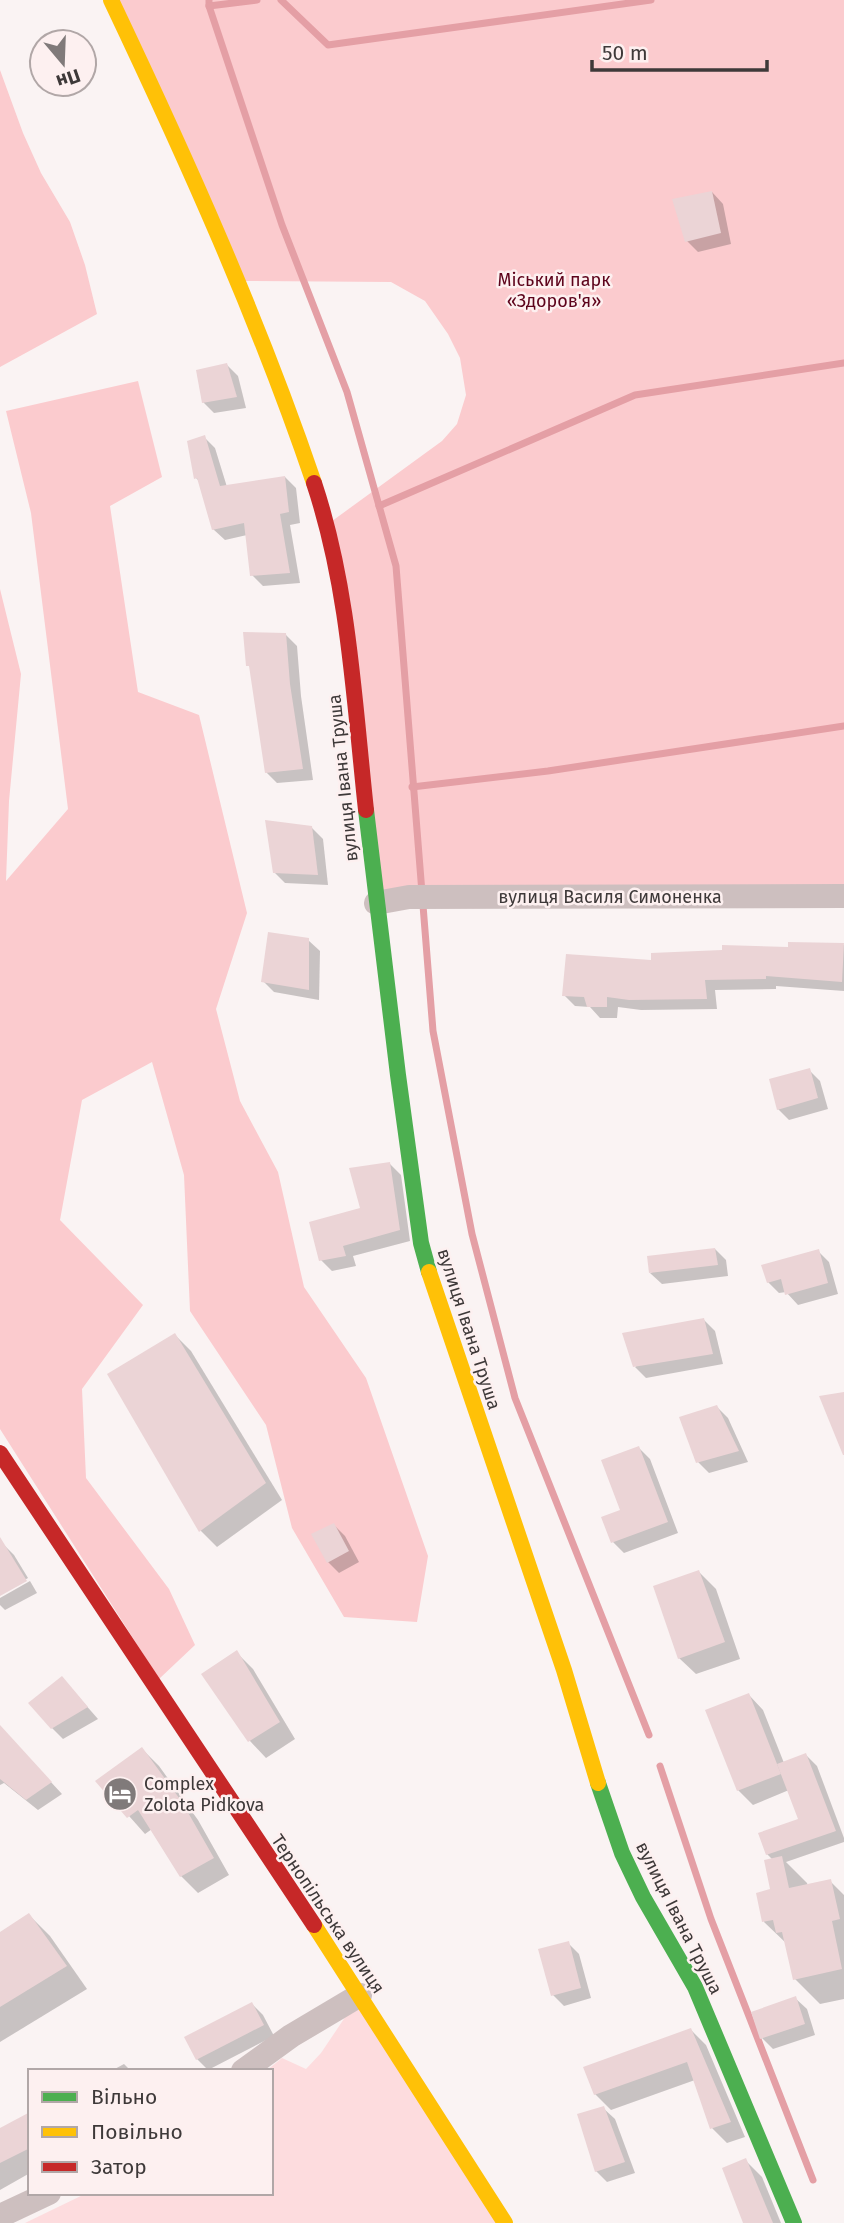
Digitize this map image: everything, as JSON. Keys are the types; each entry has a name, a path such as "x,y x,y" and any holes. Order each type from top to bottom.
{"street":[{"name":"вулиця Івана Труша","path":"111,0 161,106 253,320 298,435 330,536 342,593 376,903 421,1243 433,1287 564,1670 622,1853 643,1897 695,1987 794,2223"},
{"name":"вулиця Василя Симоненка","path":"376,903 409,897 844,896"},
{"name":"Тернопільська вулиця","path":"0,1453 360,1995 505,2223"},
{"path":"246,2069 291,2036 360,1995"},
{"path":"0,2216 44,2195"}],"shaded area":[{"path":"360,1995 505,2223 25,2223 83,2195 273,2195 273,2069 268,2069 282,2058 306,2069 321,2053"}],"green space":[{"name":"Міський парк «Здоров'я»","path":"111,0 844,0 844,896 376,903 328,524 442,441 457,424 466,395 460,358 448,334 425,301 391,282 237,281"},
{"path":"0,70 41,173 70,222 85,265 97,314 0,367"},
{"path":"138,381 162,477 110,506 138,692 199,715 247,913 216,1009 240,1101 278,1172 304,1287 366,1378 428,1556 417,1622 344,1617 292,1528 266,1425 190,1311 184,1175 152,1062 82,1100 60,1220 143,1305 82,1389 86,1478 169,1589 195,1645 159,1679 0,1429 0,589 21,674 9,801 6,881 68,809 31,513 6,411"}],"building":[{"path":"712,191 721,233 685,242 672,199"},
{"path":"227,363 237,397 202,403 196,370"},
{"path":"205,435 220,486 285,476 289,512 280,514 290,573 250,576 244,523 212,530 197,478 194,479 187,441"},
{"path":"243,632 286,633 290,684 303,769 265,773 249,666 246,666"},
{"path":"265,820 312,826 318,875 273,873"},
{"path":"268,932 309,938 309,990 261,982"},
{"path":"788,942 844,943 842,982 766,976 766,979 705,980 707,999 629,1000 607,997 607,1007 587,1007 584,997 562,996 566,954 651,960 651,953 722,950 722,945 788,947"},
{"path":"810,1068 818,1098 777,1110 769,1079"},
{"path":"390,1162 400,1230 343,1246 346,1256 319,1261 309,1222 360,1208 349,1168"},
{"path":"715,1248 718,1265 649,1273 647,1256"},
{"path":"819,1249 828,1283 785,1295 781,1279 767,1283 761,1265"},
{"path":"704,1318 713,1354 633,1367 622,1333"},
{"path":"175,1333 266,1483 199,1532 107,1374"},
{"path":"844,1392 844,1455 843,1455 819,1396"},
{"path":"717,1405 739,1451 696,1463 679,1417"},
{"path":"639,1446 668,1522 611,1543 601,1517 620,1510 601,1460"},
{"path":"334,1523 349,1551 327,1563 311,1534"},
{"path":"0,1537 27,1581 0,1596"},
{"path":"699,1570 725,1642 678,1659 653,1586"},
{"path":"237,1650 280,1722 248,1742 201,1674"},
{"path":"62,1676 88,1707 51,1729 28,1703"},
{"path":"749,1693 781,1774 737,1791 705,1710"},
{"path":"0,1725 52,1782 26,1800 0,1779"},
{"path":"142,1747 182,1802 214,1858 180,1877 138,1810 127,1818 95,1781"},
{"path":"806,1753 836,1831 766,1855 758,1833 798,1819 777,1764"},
{"path":"782,1856 789,1888 831,1879 840,1919 832,1921 842,1969 793,1980 782,1932 776,1933 773,1920 762,1922 756,1893 770,1889 764,1860"},
{"path":"29,1913 67,1966 0,2007 0,1932"},
{"path":"569,1941 581,1988 551,1996 538,1949"},
{"path":"796,1996 805,2024 760,2039 751,2012"},
{"path":"252,2002 264,2025 196,2060 184,2037"},
{"path":"691,2028 731,2122 710,2129 687,2062 594,2095 583,2067"},
{"path":"604,2106 625,2162 595,2172 577,2114"},
{"path":"28,2113 28,2149 0,2163 0,2128"},
{"path":"746,2158 773,2223 743,2223 722,2168"}],"waterway":[{"path":"209,0 282,225 347,392 396,566 433,1031 472,1234 515,1398 649,1735"},
{"path":"209,6 257,0"},
{"path":"281,0 328,45 651,0"},
{"path":"379,506 635,395 844,363"},
{"path":"412,787 548,771 844,726"},
{"path":"660,1766 711,1919 813,2180"}],"traffic: fast":[{"path":"366,810 398,1075 421,1243 429,1272"},
{"path":"598,1783 622,1853 643,1897 695,1987 794,2223"}],"traffic: slow":[{"path":"111,0 220,239 269,360 314,483"},
{"path":"429,1272 564,1670 598,1783"},
{"path":"314,1925 505,2223"}],"traffic: jam":[{"path":"314,483 326,523 343,604 366,810"},
{"path":"0,1453 314,1925"}],"place":[{"name":"Complex Zolota Pidkova","path":"120,1794"}]}
